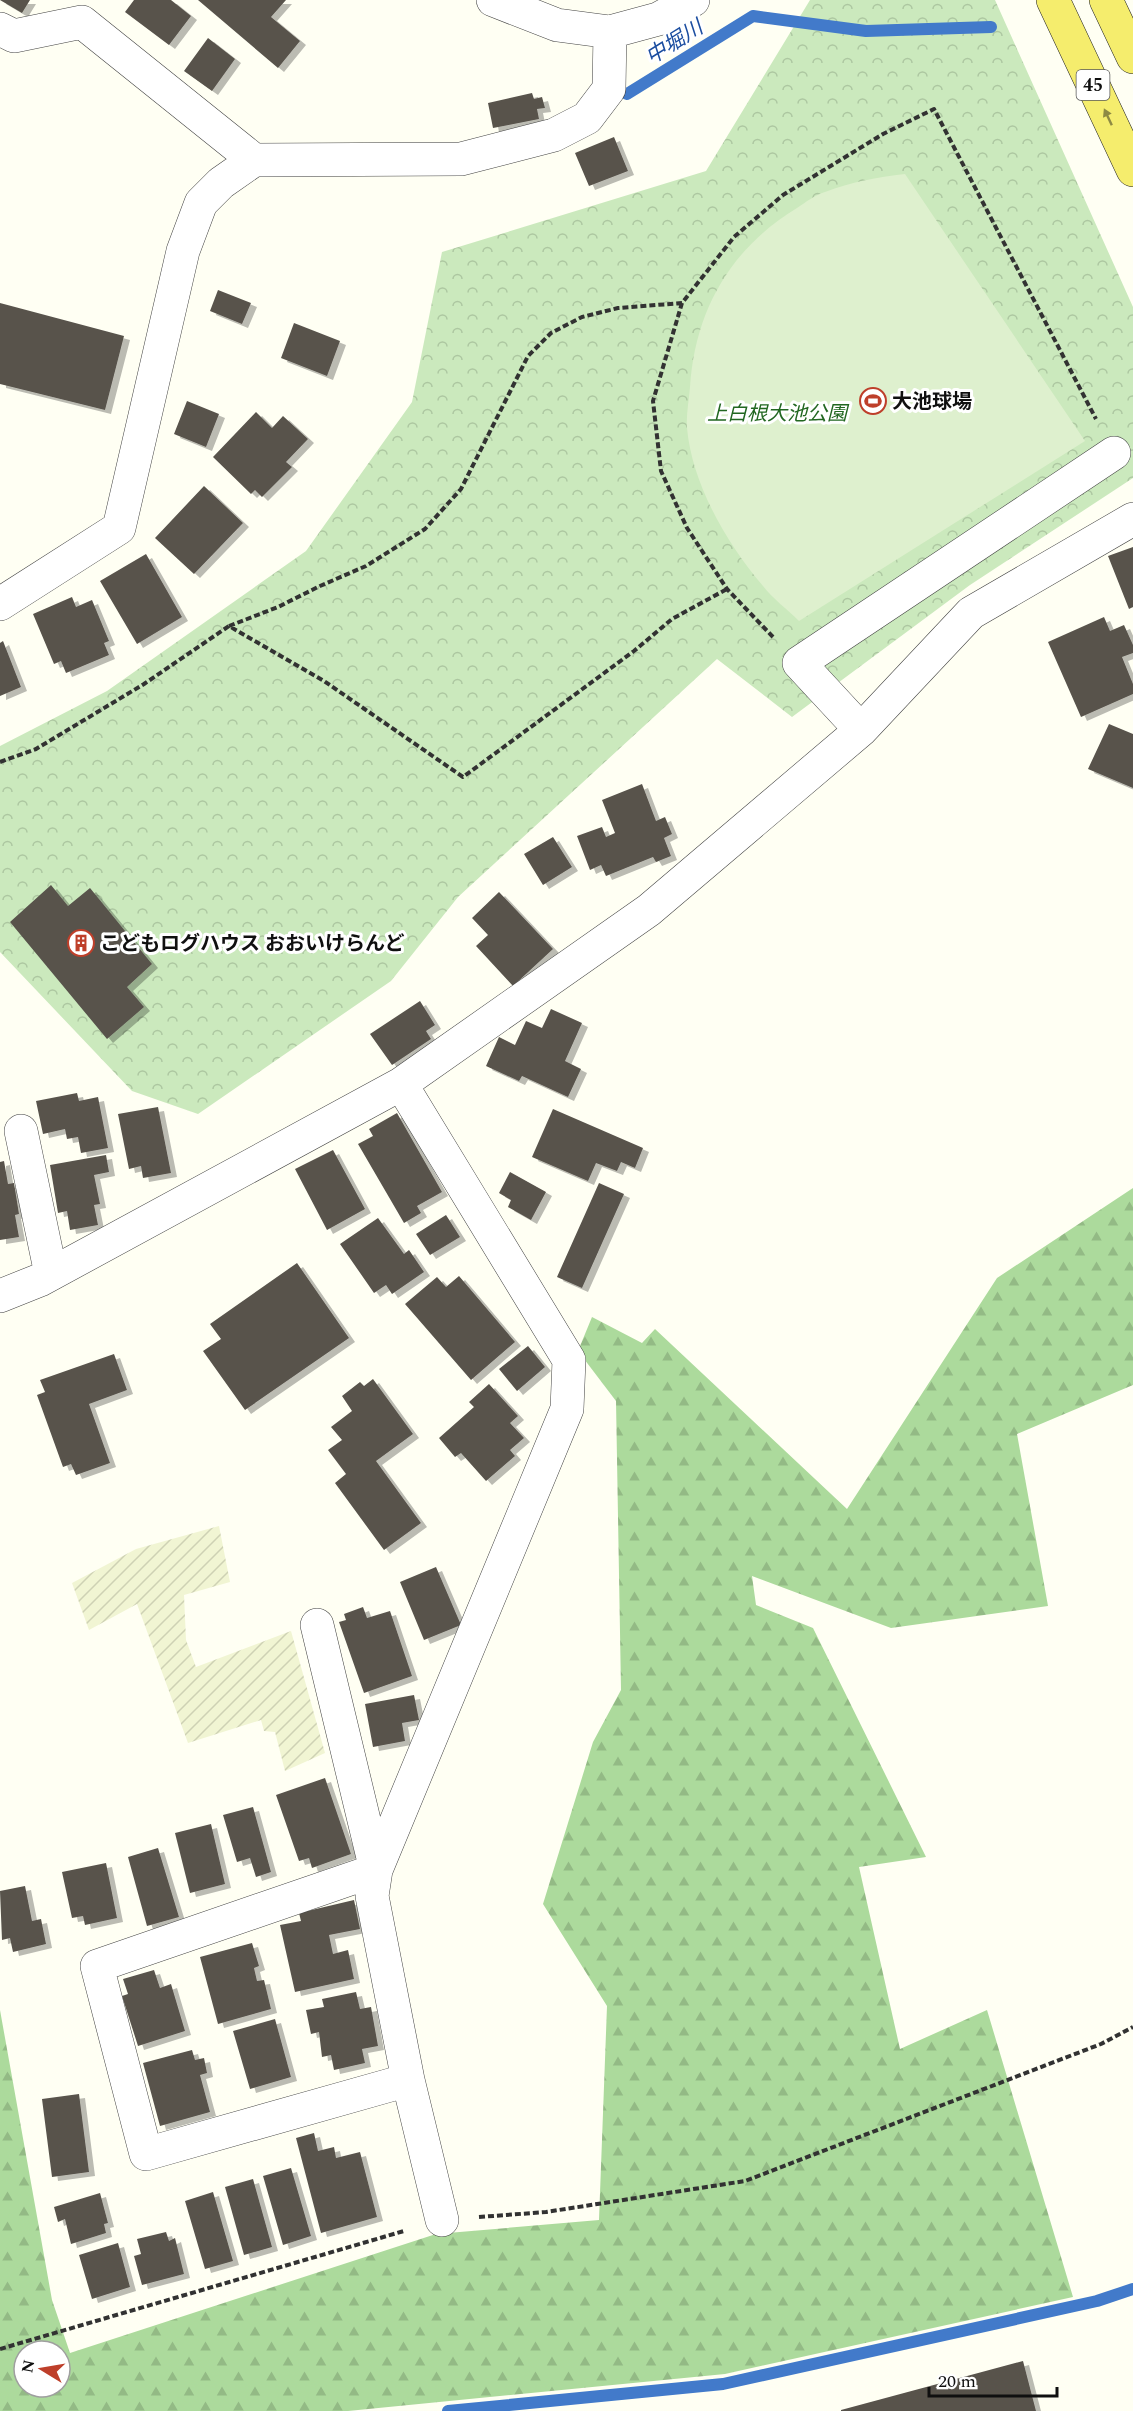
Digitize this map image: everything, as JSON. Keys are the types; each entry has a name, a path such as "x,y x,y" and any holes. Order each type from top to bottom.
{"main road":[{"name":"45","path":"1053,0 1133,170"},
{"name":"45","path":"1106,0 1133,57"}],"street":[{"path":"493,0 561,13 610,32 658,19 693,0"},
{"path":"0,29 14,36 82,22 254,160"},
{"path":"0,604 119,528 183,251 201,203 220,183 254,160 461,159 554,135 587,118 609,89 610,32"},
{"path":"861,730 799,663 1114,453"},
{"path":"0,1296 51,1274 401,1084 650,910 861,730 971,613 1133,519"},
{"path":"401,1084 569,1360 567,1409 376,1870 372,1896 408,2080 442,2220"},
{"path":"21,1131 51,1274"},
{"path":"317,1625 376,1870"},
{"path":"376,1870 97,1966 146,2154 408,2080"}],"path":[{"path":"799,663 727,589 687,528 661,471 654,401 682,303 734,237 783,195 883,134 934,109 1114,453"},
{"path":"0,762 36,750 144,684 229,626 278,608 366,566 425,529 461,489 528,357 551,333 582,317 618,308 682,303"},
{"path":"229,626 324,681 463,777 634,651 672,620 727,589"},
{"path":"0,2349 442,2220 546,2212 745,2181 1101,2044 1133,2027"}],"green space":[{"name":"上白根大池公園","path":"810,0 995,0 1133,307 1133,478 970,585 792,717 717,659 458,897 391,981 198,1114 132,1091 0,952 0,746 107,691 306,551 412,402 442,252 706,171"},
{"name":"大池球場","path":"905,174 1085,441 799,621 767,591 750,569 724,532 704,492 690,449 687,428 693,359 709,307 735,262 753,242 774,224 821,193 864,180"},
{"path":"1133,1188 1133,1385 1017,1434 1048,1606 891,1628 752,1576 756,1605 813,1628 926,1857 859,1867 900,2049 987,2010 1073,2297 725,2374 348,2411 0,2411 0,2010 52,2300 65,2339 12,2339 12,2399 72,2399 72,2352 436,2234 599,2220 607,2006 543,1904 593,1742 621,1690 616,1401 578,1351 592,1317 642,1343 655,1329 847,1509 997,1278"},
{"path":"219,1526 230,1582 184,1595 186,1640 196,1667 291,1631 325,1753 285,1771 275,1732 264,1731 261,1720 188,1743 137,1604 89,1630 72,1583 136,1549"}],"building":[{"path":"0,0 30,0 22,13"},
{"path":"134,0 171,0 191,16 169,45 125,12"},
{"path":"198,0 286,0 271,17 300,41 278,68"},
{"path":"208,38 235,59 212,91 184,71"},
{"path":"532,93 534,99 542,97 545,108 537,109 539,119 493,128 488,103"},
{"path":"614,137 628,171 589,186 575,153"},
{"path":"218,290 251,303 242,324 210,311"},
{"path":"0,303 124,336 105,410 0,384"},
{"path":"294,323 340,341 327,376 281,358"},
{"path":"187,401 219,414 206,447 174,434"},
{"path":"256,412 272,428 283,416 308,439 286,462 292,467 262,497 255,490 251,494 213,457"},
{"path":"204,486 243,523 194,574 155,538"},
{"path":"1133,547 1133,607 1129,609 1108,556"},
{"path":"146,554 182,617 137,644 100,581"},
{"path":"72,597 76,607 92,600 109,641 104,643 109,655 66,673 61,661 54,664 33,614"},
{"path":"1104,617 1110,631 1124,625 1133,645 1133,653 1122,657 1133,684 1133,694 1081,717 1048,642"},
{"path":"3,641 21,687 0,696 0,643"},
{"path":"1109,724 1133,734 1133,788 1088,769"},
{"path":"642,784 656,821 665,817 672,834 664,838 671,856 656,862 653,857 606,876 601,865 590,870 577,836 602,827 606,837 615,833 602,800"},
{"path":"553,837 572,867 543,885 524,854"},
{"name":"こどもログハウス おおいけらんど","path":"51,885 68,906 90,888 152,964 127,987 144,1007 107,1039 10,922"},
{"path":"499,892 553,949 513,986 476,946 488,935 472,918"},
{"path":"420,1001 435,1025 426,1031 431,1039 392,1065 370,1034"},
{"path":"551,1009 582,1023 565,1061 581,1069 568,1097 522,1076 519,1081 486,1066 499,1037 515,1045 526,1021 542,1028"},
{"path":"77,1093 79,1101 98,1097 108,1148 81,1153 78,1137 67,1139 65,1129 43,1134 36,1101"},
{"path":"158,1107 171,1173 143,1178 141,1166 129,1169 118,1114"},
{"path":"553,1109 643,1148 635,1168 621,1162 617,1171 596,1163 588,1181 532,1157"},
{"path":"397,1113 442,1192 417,1206 421,1213 404,1223 358,1144 373,1136 369,1129"},
{"path":"333,1150 365,1209 327,1230 295,1169"},
{"path":"106,1155 109,1172 94,1175 100,1204 94,1205 98,1225 70,1230 67,1211 58,1213 50,1165"},
{"path":"4,1161 8,1184 14,1183 19,1214 15,1215 19,1237 0,1240 0,1162"},
{"path":"510,1172 546,1192 531,1220 508,1207 511,1200 499,1193"},
{"path":"599,1183 624,1194 582,1288 557,1277"},
{"path":"446,1215 460,1237 430,1255 416,1234"},
{"path":"378,1218 404,1254 409,1250 424,1272 392,1294 386,1285 374,1293 340,1244"},
{"path":"297,1263 349,1338 245,1410 203,1351 221,1339 210,1324"},
{"path":"459,1276 515,1342 471,1380 405,1304 437,1277 446,1287"},
{"path":"528,1346 545,1367 517,1391 499,1369"},
{"path":"114,1354 127,1390 89,1404 110,1463 76,1475 71,1464 63,1467 37,1395 45,1392 40,1380"},
{"path":"373,1379 413,1434 376,1461 421,1523 384,1550 335,1483 346,1474 328,1450 342,1440 331,1427 352,1411 342,1396 360,1382 364,1386"},
{"path":"489,1384 518,1416 510,1423 524,1438 510,1450 515,1456 486,1481 461,1453 455,1457 439,1438 474,1407 469,1402"},
{"path":"436,1567 461,1625 424,1640 400,1582"},
{"path":"363,1607 367,1618 390,1611 412,1676 364,1693 339,1622 346,1620 344,1614"},
{"path":"414,1695 419,1720 402,1723 405,1741 373,1747 365,1704"},
{"path":"325,1778 351,1854 312,1868 309,1858 299,1861 276,1795"},
{"path":"253,1807 271,1872 256,1877 250,1858 237,1862 223,1815"},
{"path":"211,1824 225,1884 190,1893 175,1833"},
{"path":"158,1848 179,1917 147,1926 128,1857"},
{"path":"106,1863 117,1918 85,1925 83,1916 72,1918 62,1872"},
{"path":"25,1886 32,1921 41,1919 46,1944 13,1952 10,1938 2,1940 0,1891"},
{"path":"354,1900 360,1929 329,1935 333,1954 348,1950 354,1979 295,1992 280,1925 301,1921 299,1913"},
{"path":"252,1943 259,1966 254,1968 257,1981 264,1980 271,2009 218,2024 200,1957"},
{"path":"154,1970 160,1988 171,1984 185,2031 138,2046 122,1996 128,1994 123,1979"},
{"path":"356,1992 360,2009 371,2007 378,2046 362,2049 365,2063 334,2070 331,2055 322,2057 319,2032 311,2034 306,2010 324,2007 322,1999"},
{"path":"275,2019 291,2077 250,2089 233,2031"},
{"path":"192,2050 195,2060 204,2058 207,2073 200,2075 210,2112 160,2126 143,2063"},
{"path":"79,2094 89,2172 52,2177 42,2099"},
{"path":"314,2133 318,2151 334,2147 336,2158 360,2152 377,2217 321,2233 296,2138"},
{"path":"291,2168 311,2236 283,2245 263,2176"},
{"path":"253,2179 272,2247 244,2255 225,2187"},
{"path":"213,2192 233,2261 205,2269 185,2201"},
{"path":"100,2193 108,2223 104,2224 106,2233 71,2244 65,2219 58,2222 54,2207"},
{"path":"166,2232 169,2241 175,2238 184,2274 142,2285 134,2256 141,2254 137,2239"},
{"path":"118,2243 130,2287 92,2299 79,2255"},
{"path":"1023,2361 1036,2411 841,2411 841,2410"}],"waterway":[{"name":"中堀川","path":"627,94 753,16 866,31 991,27"},
{"path":"448,2411 723,2384 1097,2301 1133,2289"}],"place":[{"name":"大池球場","path":"873,401"},
{"name":"こどもログハウス おおいけらんど","path":"81,943"}]}
